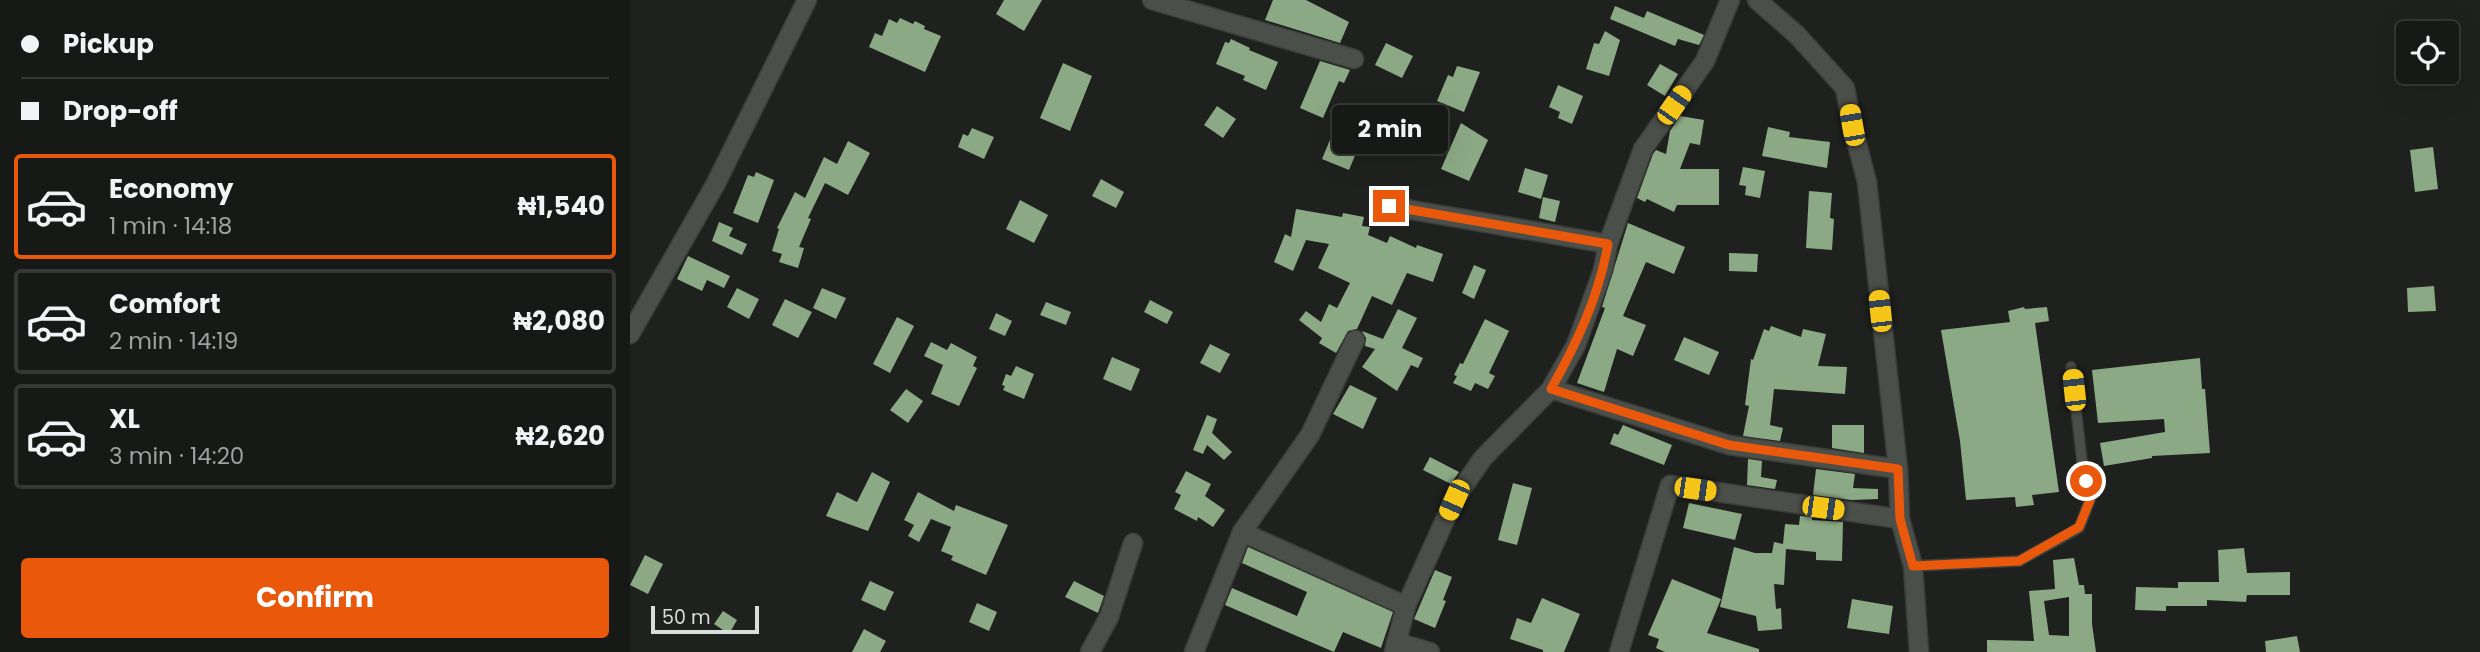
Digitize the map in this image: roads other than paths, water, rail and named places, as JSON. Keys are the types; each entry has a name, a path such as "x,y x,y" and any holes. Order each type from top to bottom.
{"street":[{"path":"630,334 715,185 807,0"},
{"path":"1152,0 1354,59"},
{"path":"1430,652 1395,647 1406,606 1454,500 1483,457 1551,389 1576,345 1604,270 1608,244 1643,149 1705,61 1730,0"},
{"path":"1758,0 1797,35 1845,88 1867,182 1898,469 1900,519 1913,566 1919,652"},
{"path":"1389,206 1608,244"},
{"path":"1194,652 1242,532 1310,435 1354,340"},
{"path":"1551,389 1729,445 1898,469"},
{"path":"1619,652 1670,485 1900,519"},
{"path":"1242,532 1406,606"},
{"path":"1090,652 1109,617 1133,544"}],"lane":[{"path":"1913,566 2019,561 2079,527 2090,500 2082,460 2071,367"}]}
